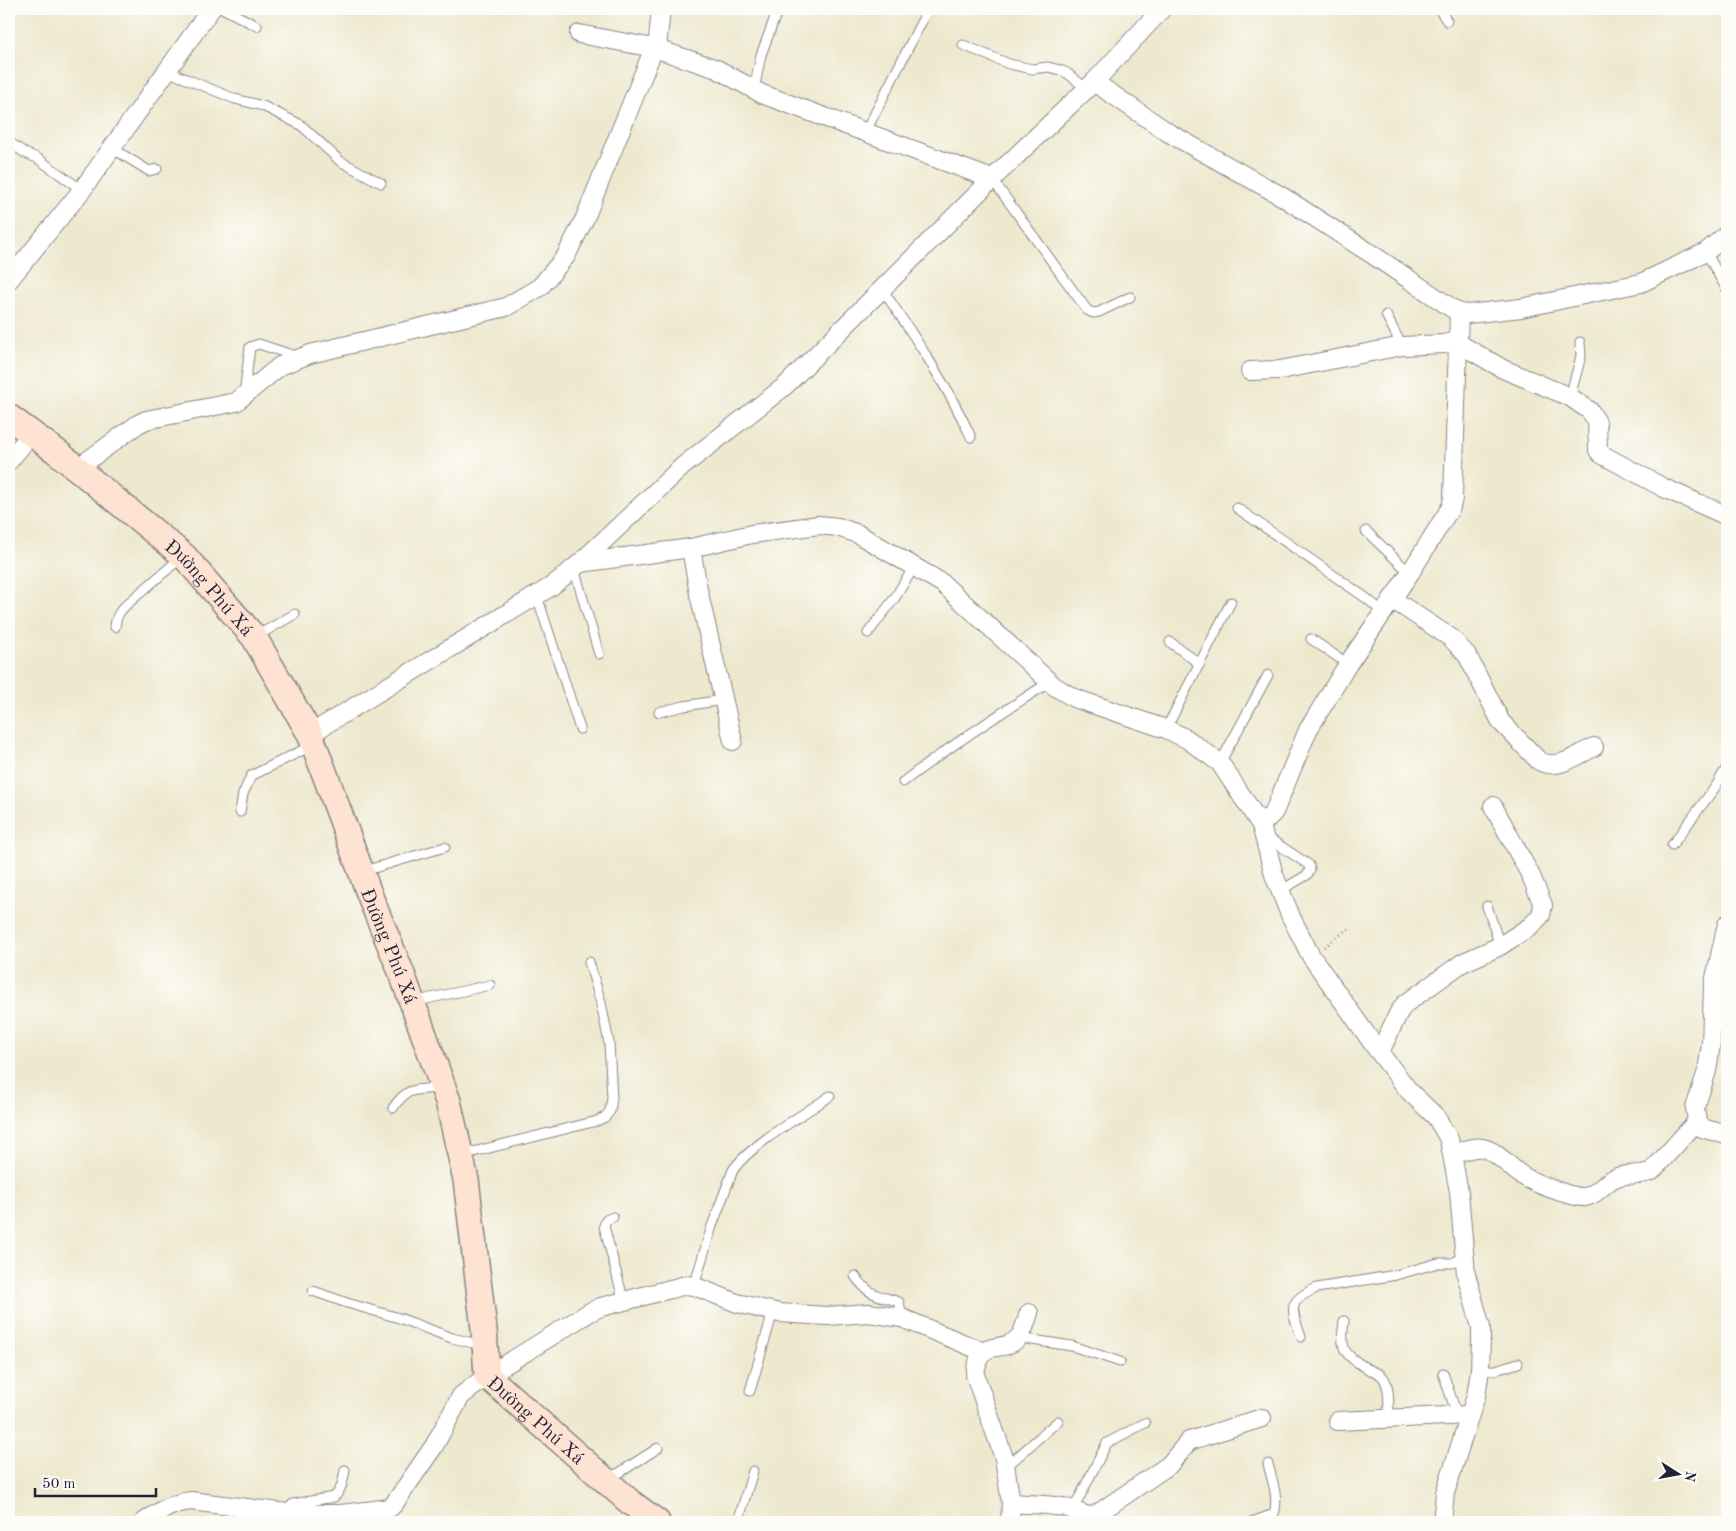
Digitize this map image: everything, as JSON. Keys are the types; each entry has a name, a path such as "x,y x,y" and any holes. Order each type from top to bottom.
{"street":[{"path":"9,280 82,190 211,9"},
{"path":"76,469 146,420 236,402 280,366 310,354 506,307 540,287 566,256 585,218 656,48 662,9"},
{"path":"312,740 552,586 577,566 683,466 785,386 992,179 1090,85 1162,9"},
{"path":"579,34 656,48 717,69 754,90 992,179"},
{"path":"1090,85 1169,133 1283,197 1458,313 1468,314 1521,308 1641,283 1706,252 1727,234"},
{"path":"1262,830 1274,812 1308,730 1348,664 1410,573 1451,507 1453,498 1458,313"},
{"path":"1250,371 1280,370 1402,346 1458,342 1503,369 1570,397 1590,411 1598,422 1598,450 1601,454 1664,488 1727,516"},
{"name":"Đường Phú Xá","path":"9,417 57,452 184,556 254,637 312,740 443,1088 466,1180 487,1376 648,1520"},
{"path":"9,461 32,433"},
{"path":"577,566 691,548 752,534 819,525 838,527 858,534 942,583 1050,682 1074,698 1166,729 1187,739 1220,763 1262,830 1280,891 1311,956 1410,1091 1436,1117 1449,1139 1460,1192 1466,1274 1481,1327 1480,1370 1476,1396 1463,1415 1445,1493 1442,1522"},
{"path":"691,548 699,594 733,741"},
{"path":"1387,606 1452,638 1467,655 1501,722 1539,761 1546,765 1557,765 1594,747"},
{"path":"1380,1052 1398,1012 1405,1004 1462,963 1500,946 1531,926 1541,915 1544,905 1531,876 1493,806"},
{"path":"1727,924 1725,944 1714,981 1711,1044 1707,1071 1696,1108 1696,1121 1702,1128 1727,1135"},
{"path":"1452,1155 1470,1149 1480,1148 1488,1150 1521,1176 1574,1196 1585,1197 1594,1194 1619,1176 1647,1174 1652,1171 1696,1121"},
{"path":"144,1522 166,1507 178,1502 191,1501 285,1512 341,1514 390,1508 434,1446 461,1396 487,1376 590,1312 686,1285 694,1286 737,1303 773,1312 827,1316 869,1313 902,1318 984,1352"},
{"path":"1010,1522 1006,1466 975,1375 980,1354 991,1348 1011,1343 1019,1338 1029,1313"},
{"path":"1338,1421 1463,1415"},
{"path":"1010,1503 1063,1507 1086,1516 1094,1516 1169,1465 1189,1441 1262,1418"}],"lane":[{"path":"224,9 257,26"},
{"path":"754,90 761,55 778,9"},
{"path":"865,132 928,9"},
{"path":"1439,9 1447,21"},
{"path":"963,45 1009,64 1032,69 1048,67 1060,70 1090,85"},
{"path":"167,71 235,99 263,106 301,125 340,161 381,184"},
{"path":"12,144 25,154 37,158 82,190"},
{"path":"112,148 142,168 149,171 157,169"},
{"path":"992,179 1026,229 1087,310 1092,314 1099,312 1130,297"},
{"path":"1706,252 1726,288"},
{"path":"882,289 918,341 958,409 971,437"},
{"path":"1386,315 1402,346"},
{"path":"1570,397 1581,356 1580,342"},
{"path":"244,395 250,347 259,344 300,358"},
{"path":"1237,508 1366,598 1387,606"},
{"path":"1366,531 1410,573"},
{"path":"116,626 118,613 184,556"},
{"path":"577,566 599,654"},
{"path":"868,633 894,599 914,567"},
{"path":"536,596 580,729"},
{"path":"1166,729 1231,602"},
{"path":"254,637 294,614"},
{"path":"1311,639 1348,664"},
{"path":"1170,642 1200,664"},
{"path":"1220,763 1268,675"},
{"path":"903,782 957,742 1050,682"},
{"path":"659,712 724,700"},
{"path":"240,812 243,794 252,776 312,740"},
{"path":"1672,845 1716,786 1727,767"},
{"path":"1262,830 1309,865 1310,870 1307,875 1280,891"},
{"path":"361,872 445,847"},
{"path":"1487,906 1500,946"},
{"path":"460,1155 597,1121 605,1117 610,1111 612,1098 609,1043 601,1003 588,962"},
{"path":"412,1002 490,985"},
{"path":"393,1108 401,1096 411,1090 443,1088"},
{"path":"694,1286 712,1226 733,1170 738,1162 758,1145 830,1096"},
{"path":"613,1217 606,1220 604,1226 624,1302"},
{"path":"1301,1337 1292,1310 1295,1302 1306,1292 1317,1288 1396,1275 1430,1264 1452,1262 1464,1258"},
{"path":"855,1276 871,1294 899,1302 902,1318"},
{"path":"313,1291 346,1303 399,1318 452,1338 485,1345"},
{"path":"750,1391 773,1312"},
{"path":"1344,1321 1342,1336 1349,1358 1382,1376 1387,1386 1389,1419"},
{"path":"1019,1338 1072,1346 1120,1362"},
{"path":"1480,1370 1496,1370 1518,1363"},
{"path":"1443,1373 1463,1415"},
{"path":"1006,1466 1058,1421"},
{"path":"1073,1510 1107,1444 1145,1423"},
{"path":"602,1479 619,1473 658,1448"},
{"path":"1252,1522 1274,1514 1276,1507 1268,1464"},
{"path":"285,1512 293,1504 334,1497 343,1482 345,1470"},
{"path":"738,1522 753,1471"}],"path":[{"path":"1311,956 1350,928"}]}
